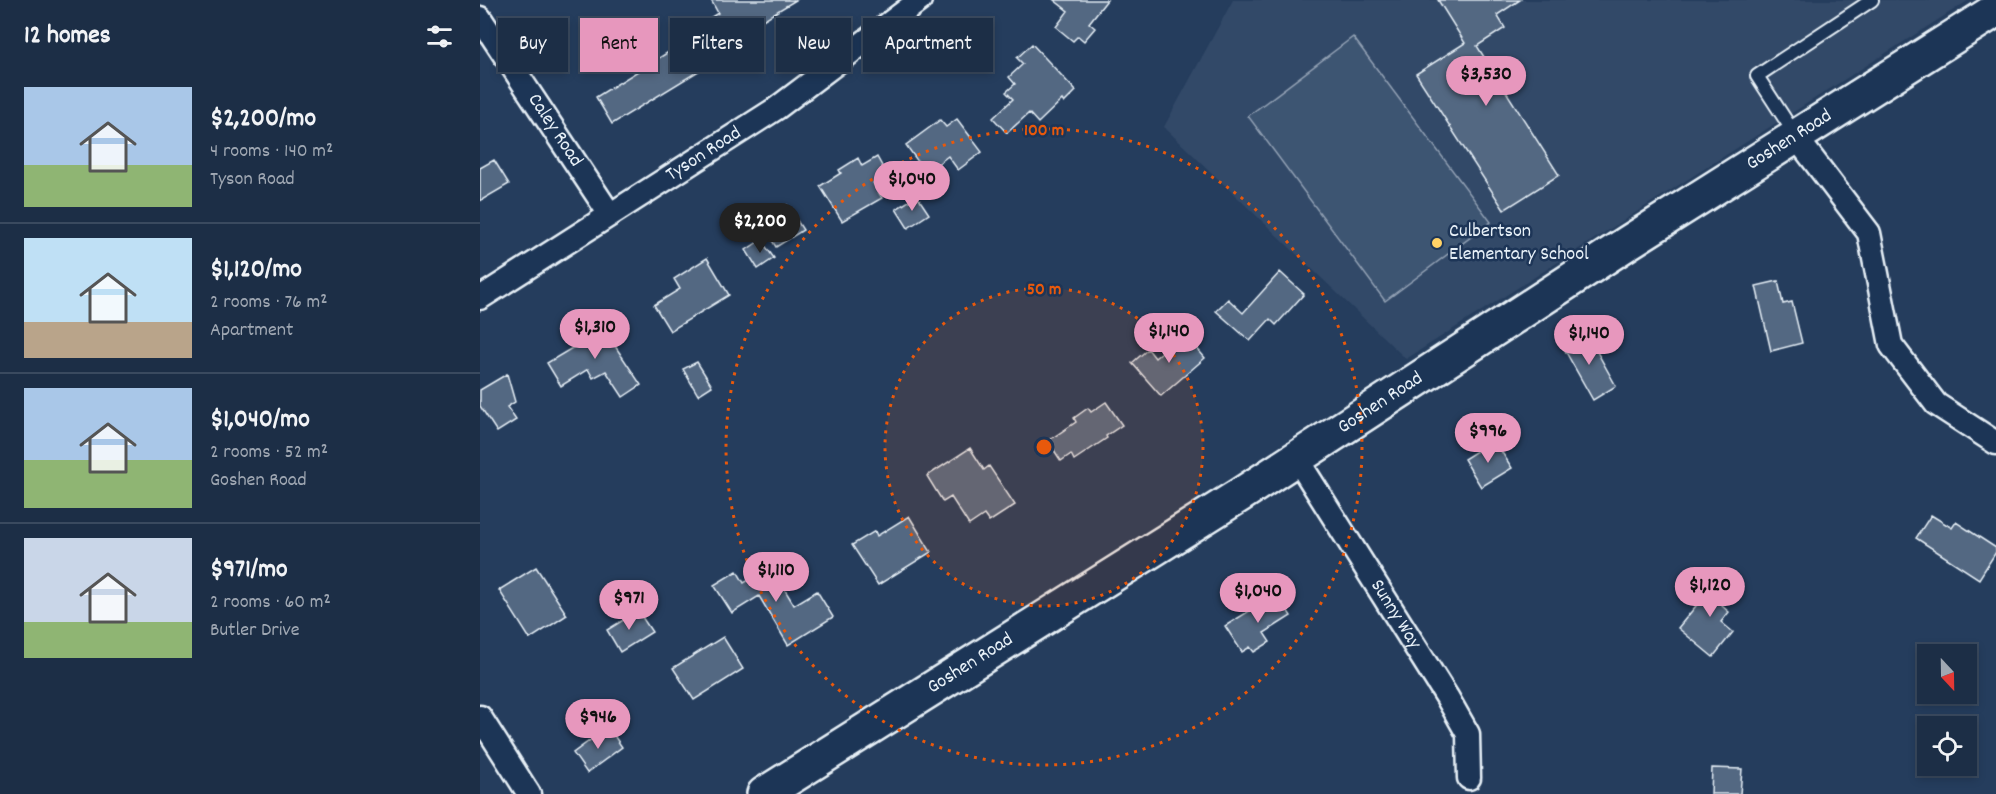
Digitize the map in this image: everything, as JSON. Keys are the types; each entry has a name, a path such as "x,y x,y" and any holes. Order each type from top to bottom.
{"street":[{"name":"Tyson Road","path":"480,298 609,213 777,108 920,0"},
{"name":"Goshen Road","path":"764,794 1297,459 1629,242 1996,10"},
{"name":"Caley Road","path":"480,18 609,213"},
{"path":"1796,137 1869,233 1891,345 1936,404 1996,443"},
{"name":"Sunny Way","path":"1297,459 1468,734 1469,778"},
{"path":"480,717 530,794"}],"lane":[{"path":"1796,137 1757,76 1872,0"}],"shaded area":[{"name":"Culbertson Elementary School","path":"1233,0 1969,0 1406,359 1164,127"},
{"path":"1353,37 1491,222 1385,301 1248,116"}],"building":[{"path":"711,0 796,0 764,19 710,18 718,13"},
{"path":"1054,0 1107,0 1089,23 1095,28 1084,41 1078,36 1073,41 1056,27 1068,11"},
{"path":"1438,0 1520,0 1497,15 1505,28 1477,46 1559,175 1504,210 1416,74 1465,43"},
{"path":"1032,44 1076,91 1064,103 1062,100 1038,123 1029,113 1007,133 993,118 1013,99 1006,92 1015,84 1009,77 1023,64 1017,58"},
{"path":"670,51 670,72 697,72 612,124 596,97 636,72 658,72 658,59"},
{"path":"957,119 982,152 958,170 948,156 926,173 906,145 940,120 946,127"},
{"path":"877,157 887,175 873,183 882,198 842,221 820,186 841,173 839,170 858,158 862,166"},
{"path":"494,160 509,184 480,201 480,168"},
{"path":"917,196 929,214 908,228 896,209"},
{"path":"787,205 803,230 776,247 763,226 770,221 768,218"},
{"path":"761,240 774,258 758,269 746,250"},
{"path":"707,258 729,295 670,331 654,305 680,289 674,279"},
{"path":"1280,272 1304,294 1276,325 1270,319 1250,341 1216,311 1228,299 1243,313"},
{"path":"1778,281 1783,304 1792,302 1802,343 1771,351 1756,286"},
{"path":"605,321 617,341 613,343 641,385 623,397 606,371 593,378 588,369 561,386 547,363 574,347 571,342"},
{"path":"1586,332 1616,386 1593,400 1562,345"},
{"path":"1184,333 1205,358 1161,396 1132,363 1148,349 1155,358"},
{"path":"697,362 712,386 698,395 683,369"},
{"path":"507,374 515,402 507,407 516,420 497,432 480,406 480,390"},
{"path":"1106,402 1122,425 1074,460 1071,454 1061,461 1048,441 1076,422 1074,418 1088,408 1091,412"},
{"path":"1494,440 1512,468 1481,487 1464,459"},
{"path":"970,448 984,470 989,466 1015,505 989,522 984,515 969,525 951,497 943,502 927,476"},
{"path":"1931,515 1952,528 1956,522 1996,548 1996,552 1979,579 1916,538"},
{"path":"909,516 931,552 878,585 852,545 875,531 877,536"},
{"path":"536,567 567,615 530,639 499,590"},
{"path":"771,567 794,605 817,591 833,617 788,645 759,596 732,613 714,585 737,571 744,583"},
{"path":"1722,574 1738,587 1722,606 1729,612 1721,622 1733,632 1713,657 1678,628"},
{"path":"1277,594 1291,616 1264,633 1270,642 1254,652 1250,647 1242,652 1225,626"},
{"path":"638,611 652,632 620,652 607,630"},
{"path":"723,637 743,669 694,700 673,668"},
{"path":"608,727 622,747 587,773 573,753"},
{"path":"1712,768 1742,769 1740,794 1711,794"}],"place":[{"name":"Culbertson Elementary School","path":"1437,243"}]}
